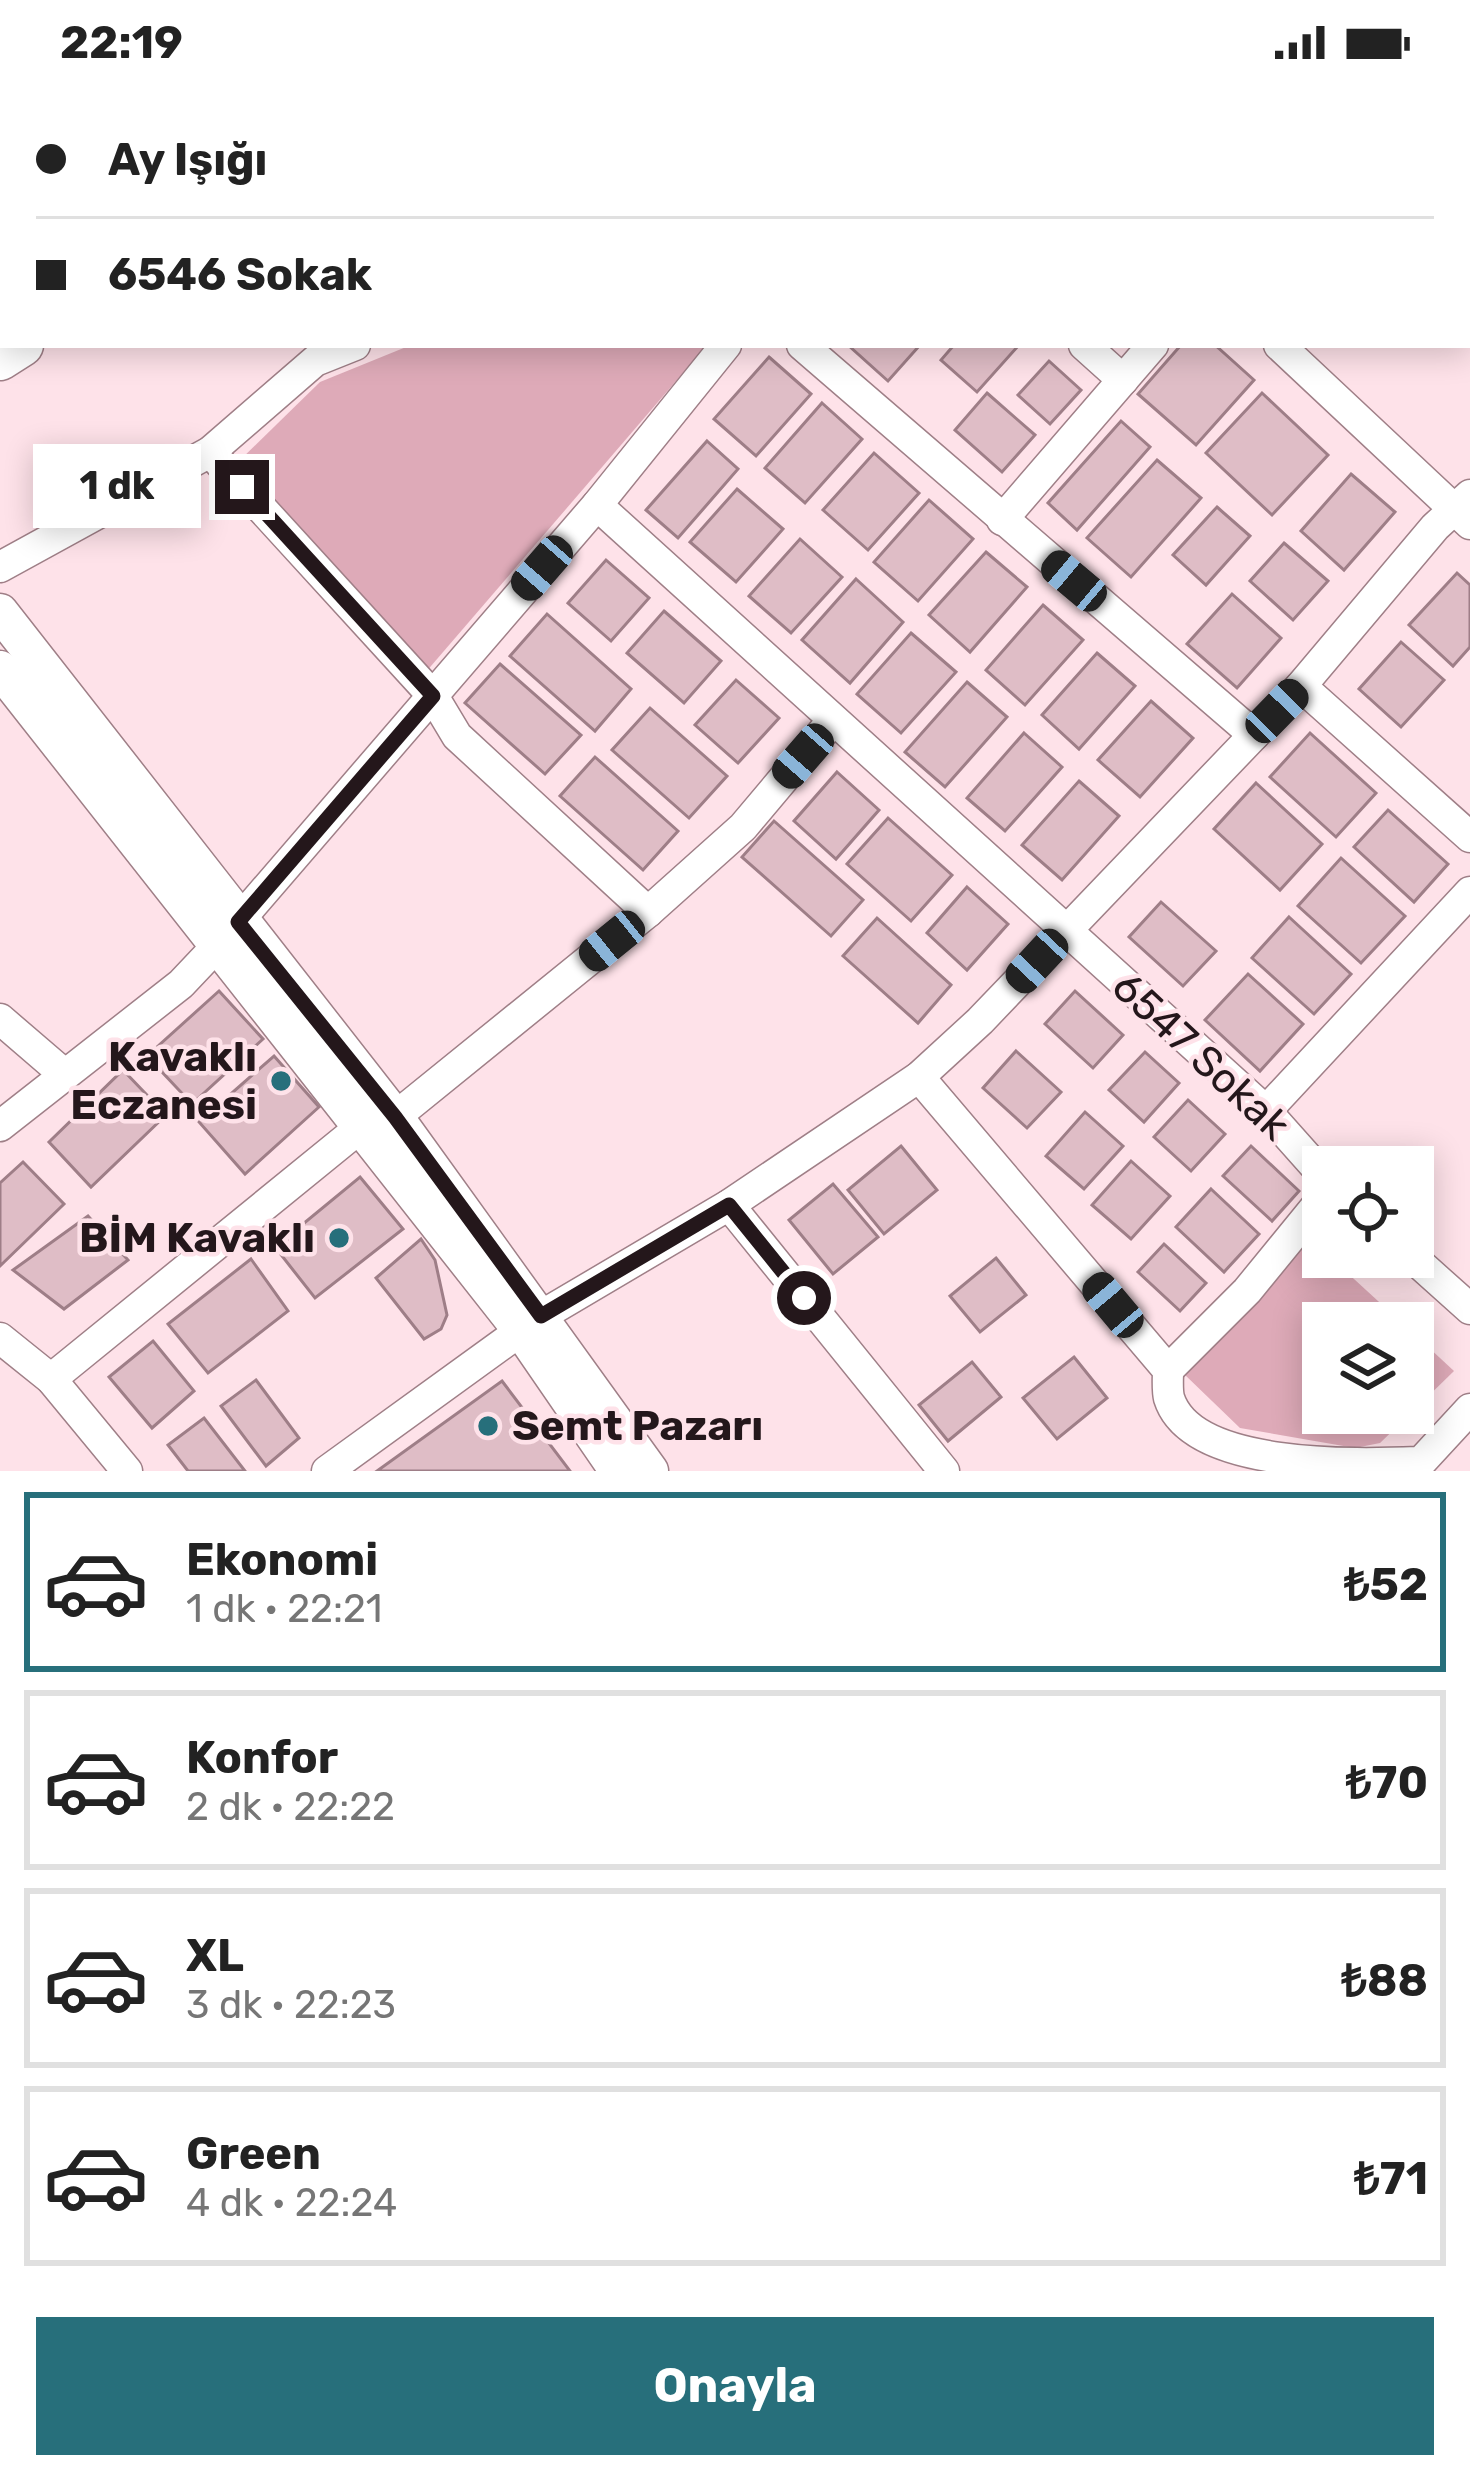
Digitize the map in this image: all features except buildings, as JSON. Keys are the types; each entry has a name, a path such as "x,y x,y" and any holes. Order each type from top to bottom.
{"street":[{"path":"0,567 210,452 315,361 348,348"},
{"path":"0,1126 181,984 227,935 597,505 724,348"},
{"path":"805,348 1254,735"},
{"path":"1087,348 1123,380"},
{"path":"1002,520 1151,348"},
{"path":"326,1471 531,1323 729,1205 919,1077 980,1021 1301,686 1435,527 1466,510 1282,348"},
{"path":"210,452 433,696 457,736 648,912"},
{"name":"6547 Sokak","path":"597,505 1266,1112 1302,1152"},
{"path":"0,612 227,935"},
{"path":"0,669 378,1121 650,1471"},
{"path":"1301,686 1470,837"},
{"path":"51,1378 648,912 742,826 833,721"},
{"path":"1266,1112 1470,892"},
{"path":"0,1019 64,1074"},
{"path":"919,1077 1168,1370 1169,1400 1197,1432 1291,1460 1421,1462 1470,1409"},
{"path":"729,1205 944,1471"},
{"path":"1168,1370 1246,1291 1302,1223"},
{"path":"1434,1277 1470,1309"},
{"path":"531,1323 618,1471"},
{"path":"0,1338 51,1378 128,1471"}],"shaded area":[{"path":"404,348 704,348 425,673 238,462 320,382"},
{"path":"1302,1242 1302,1278 1353,1278 1379,1302 1302,1302 1302,1434 1389,1434 1380,1443 1355,1448 1240,1428 1184,1374"},
{"path":"1434,1352 1454,1371 1434,1391"}],"place":[{"name":"Kavaklı Eczanesi","path":"281,1081"},
{"name":"BİM Kavaklı","path":"339,1238"},
{"name":"Semt Pazarı","path":"488,1426"}],"route":[{"path":"242,487 433,696 238,922 395,1117 541,1316 729,1205 804,1298"}]}
